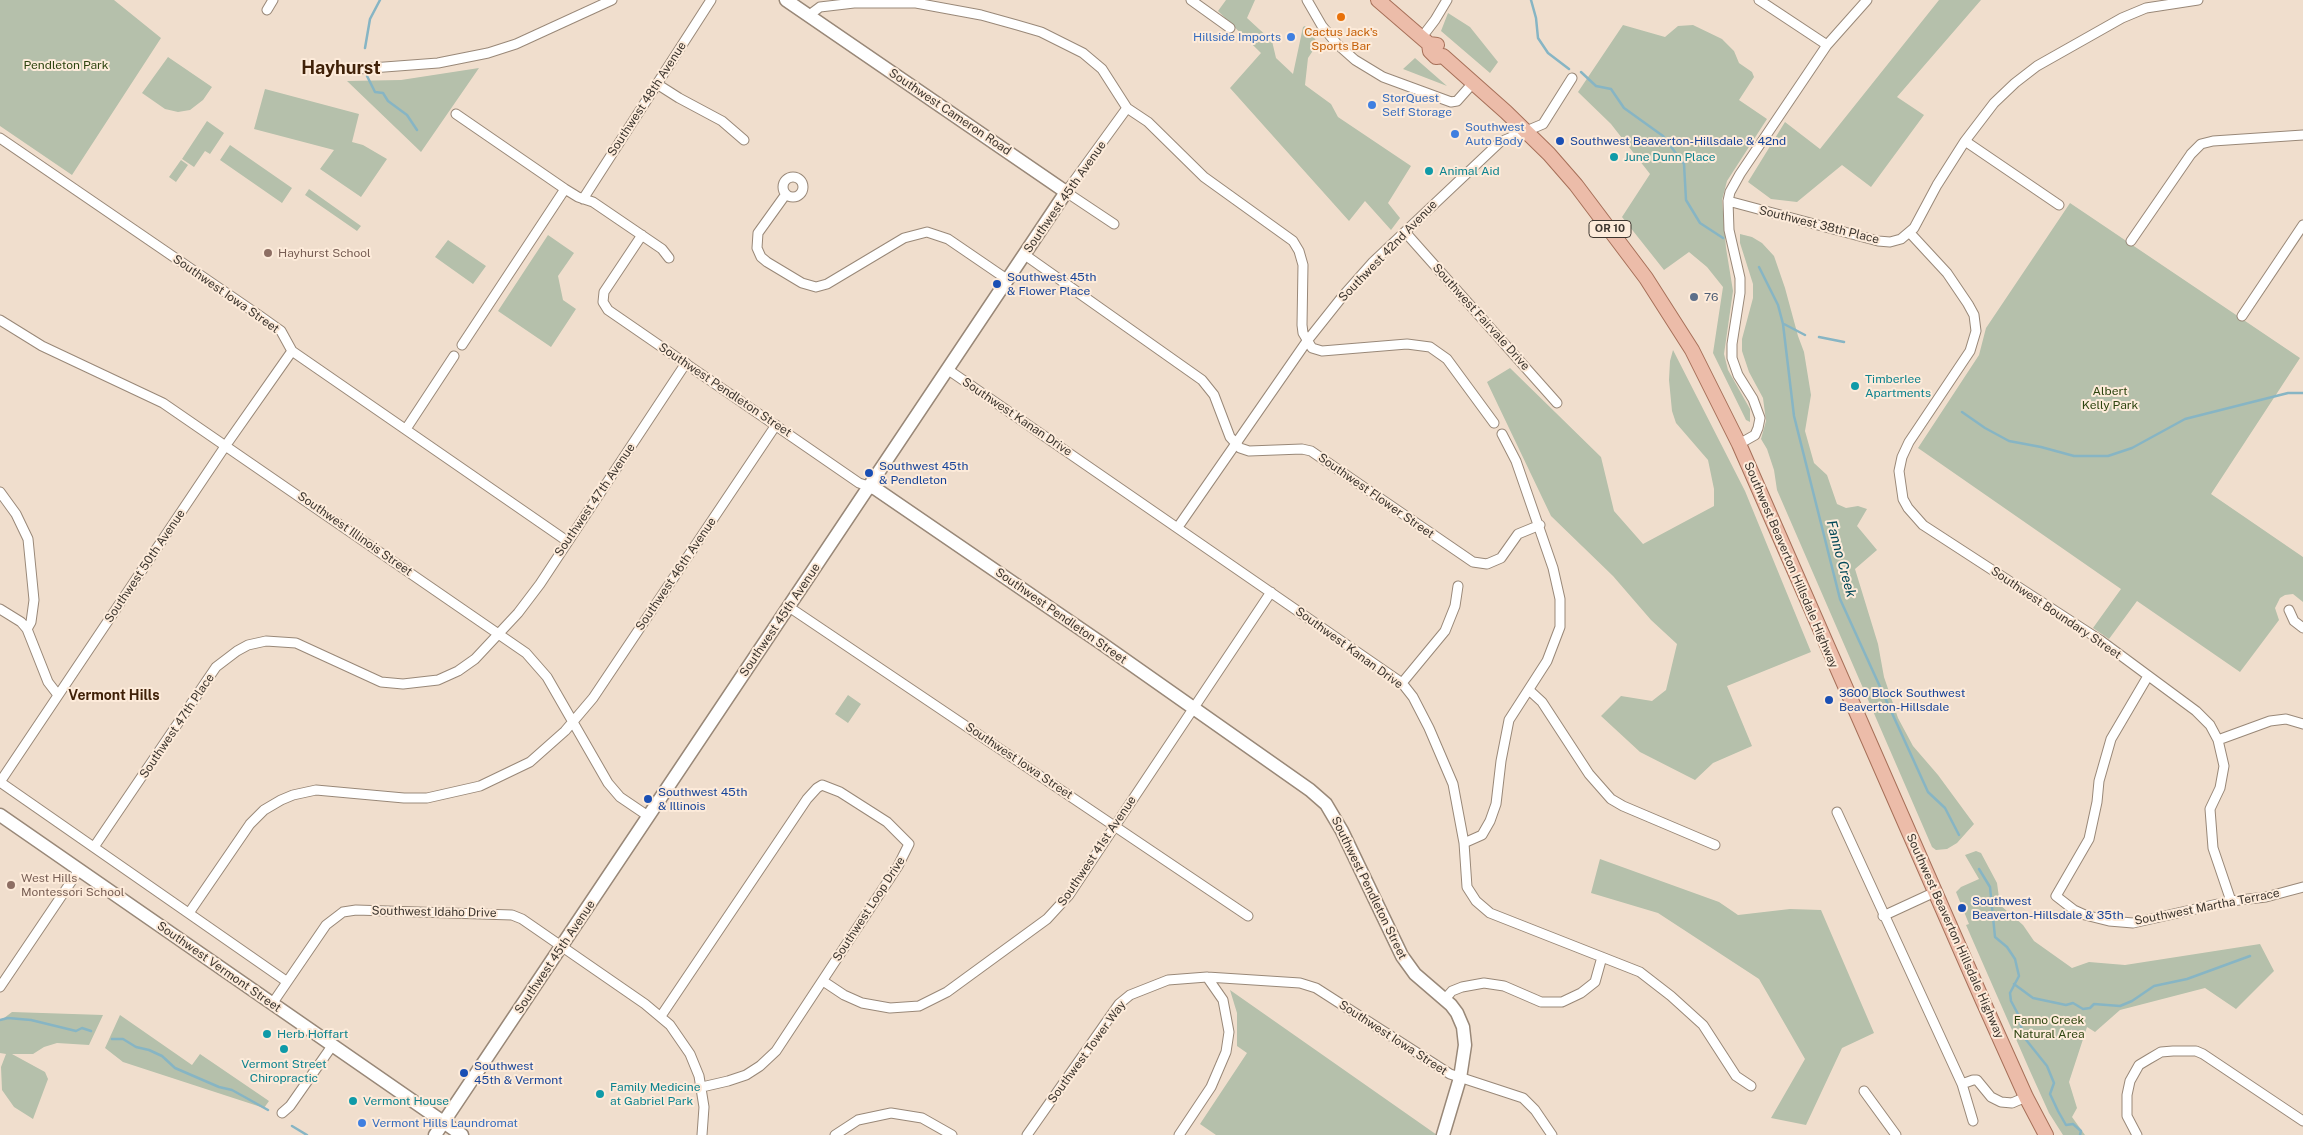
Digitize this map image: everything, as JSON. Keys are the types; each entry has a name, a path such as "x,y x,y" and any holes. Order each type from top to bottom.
{"main road":[{"name":"Southwest Beaverton Hillsdale Highway","path":"1378,0 1425,40 1430,51 1436,57 1443,56 1526,130 1549,154 1601,216 1646,278 1692,350 1739,444 2026,1097 2046,1135"}],"street":[{"path":"267,10 273,0"},
{"path":"358,69 438,62 488,53 516,44 612,0"},
{"name":"Southwest 48th Avenue","path":"583,199 711,0"},
{"name":"Southwest Cameron Road","path":"786,0 1114,224"},
{"path":"1307,0 1322,26 1337,44 1355,60 1383,77 1451,102 1462,96 1473,82"},
{"path":"1425,40 1447,0"},
{"path":"1759,0 1827,45"},
{"path":"1739,444 1755,434 1760,418 1756,406 1738,375 1732,358 1740,286 1729,230 1728,201 1730,192 1740,174 1827,45 1867,0"},
{"path":"1910,233 1965,141 2003,94 2037,66 2098,30 2146,8 2198,0"},
{"path":"1194,1 1230,28"},
{"path":"808,16 820,7 898,2 950,9 1008,22 1041,32 1089,56 1102,69 1127,108 1148,122 1204,178 1293,241 1299,251 1303,265 1302,325 1307,341 1312,348 1322,351 1407,344 1430,347 1447,359 1494,423"},
{"name":"Southwest 42nd Avenue","path":"1178,527 1307,341 1342,297 1405,232 1500,142 1541,125 1546,121 1572,78"},
{"path":"657,84 722,122 744,140"},
{"name":"Southwest 45th Avenue","path":"436,1135 868,486 1066,192 1127,108"},
{"path":"456,114 565,189 593,202 642,235 662,249 669,258"},
{"path":"2131,240 2191,154 2201,144 2213,141 2303,135"},
{"name":"Southwest Iowa Street","path":"0,138 281,331 292,351 567,541"},
{"path":"1965,141 2059,205"},
{"path":"462,345 565,189"},
{"path":"786,194 758,233 757,248 761,257 767,262 802,283 816,286 833,281 904,238 927,232 948,239 1008,280"},
{"name":"Southwest 38th Place","path":"1728,201 1878,241 1895,241 1910,233"},
{"path":"2242,316 2303,225"},
{"name":"Southwest Fairvale Drive","path":"1405,232 1557,403"},
{"name":"Southwest Boundary Street","path":"1910,233 1947,273 1968,304 1974,315 1976,331 1970,351 1909,442 1899,471 1903,498 1908,508 1923,525 2100,640 2196,711 2210,725 2218,740"},
{"name":"Southwest Pendleton Street","path":"642,235 604,292 603,302 608,310 859,483 876,489 1192,707 1310,790 1326,804 1342,831 1402,956 1415,974 1445,999 1457,1013 1463,1027 1465,1045 1460,1078 1443,1135"},
{"path":"1025,255 1202,380 1214,395 1226,428 1236,444"},
{"name":"Southwest Illinois Street","path":"0,320 42,346 155,398 526,653 538,664 574,722 608,783 620,797 648,816"},
{"name":"Southwest 50th Avenue","path":"0,782 226,445 292,351"},
{"path":"406,429 454,356"},
{"name":"Southwest 47th Avenue","path":"499,634 540,584 686,363"},
{"name":"Southwest Kanan Drive","path":"947,369 1402,683 1410,692 1421,712 1453,784 1464,843 1467,887 1471,895 1485,909 1640,972 1703,1025 1736,1076 1751,1086"},
{"name":"Southwest 46th Avenue","path":"189,913 250,824 264,810 280,800 316,790 404,798 427,798 480,786 530,762 574,722 610,674 776,425"},
{"path":"1464,843 1482,835 1490,822 1496,804 1501,761 1510,720 1555,645 1560,617 1557,585 1540,525 1516,461 1502,434"},
{"name":"Southwest Flower Street","path":"1236,444 1249,451 1302,449 1312,451 1473,562 1487,564 1501,558 1518,534 1540,525"},
{"path":"0,492 16,514 28,539 34,600 31,622 28,629"},
{"path":"1402,683 1445,631 1455,606 1458,586"},
{"name":"Southwest 41st Avenue","path":"823,981 854,1000 882,1008 910,1008 934,1000 1037,927 1055,912 1271,592"},
{"name":"Southwest Iowa Street","path":"789,607 1248,916"},
{"path":"0,608 28,629 48,682 58,695"},
{"path":"2289,610 2294,621 2303,628"},
{"name":"Southwest 47th Place","path":"94,847 216,667 248,645 266,641 296,643 381,682 403,684 432,681 458,671 475,659 499,634"},
{"name":"Southwest Martha Terrace","path":"2148,676 2111,739 2099,781 2097,802 2089,839 2056,896 2061,902 2085,915 2121,923 2145,922 2231,901 2266,897 2303,887"},
{"path":"1529,690 1542,702 1589,774 1611,798 1622,806 1715,845"},
{"path":"2231,901 2213,848 2210,821 2210,809 2223,777 2223,755 2218,740 2270,721 2286,719 2303,724"},
{"path":"0,782 286,981"},
{"name":"Southwest Loop Drive","path":"661,1016 807,799 822,785 840,792 887,822 909,844 898,866 776,1051 767,1060 738,1078 702,1087"},
{"path":"1837,812 1883,916 1962,1084 1973,1121"},
{"name":"Southwest Vermont Street","path":"0,815 462,1135"},
{"path":"0,987 79,870"},
{"path":"1883,916 1935,892"},
{"name":"Southwest Idaho Drive","path":"272,1004 326,925 336,915 348,911 512,915 661,1016 690,1054 702,1087 704,1108 702,1135"},
{"path":"1445,999 1452,991 1484,983 1504,986 1541,1002 1562,1002 1581,993 1595,982 1602,957"},
{"path":"1179,1135 1211,1087 1226,1052 1228,1032 1224,1000 1207,977"},
{"name":"Southwest Tower Way","path":"1027,1135 1105,1023 1119,1004 1130,995 1168,980 1207,977 1308,984"},
{"name":"Southwest Iowa Street","path":"1308,984 1450,1074 1504,1090 1523,1098 1535,1110 1552,1135"},
{"path":"282,1113 290,1106 332,1046"},
{"path":"2137,1135 2127,1116 2127,1095 2130,1081 2140,1065 2161,1052 2173,1050 2196,1051 2203,1054 2303,1121"},
{"path":"1962,1084 1977,1080 1991,1097 2000,1102 2012,1103 2026,1097"},
{"path":"1864,1091 1896,1135"},
{"path":"835,1135 858,1120 868,1116 890,1113 922,1118 952,1135"}],"green space":[{"name":"Pendleton Park","path":"0,0 114,0 161,38 72,175 0,126"},
{"path":"1226,0 1255,0 1247,18 1272,41 1276,58 1293,74 1303,27 1305,26 1318,43 1308,58 1305,85 1331,104 1338,117 1411,166 1388,203 1400,218 1391,230 1365,201 1349,221 1230,88 1261,53 1218,11"},
{"path":"1939,0 1981,0 1897,97 1924,115 1871,187 1842,165 1797,202 1771,199 1748,182 1785,122 1820,149"},
{"path":"1448,13 1470,27 1498,62 1490,73 1441,31"},
{"path":"1623,25 1665,37 1678,26 1693,25 1722,39 1734,51 1739,63 1752,72 1754,77 1739,100 1767,119 1727,181 1722,200 1726,248 1733,291 1724,354 1728,370 1750,409 1750,422 1746,420 1713,353 1723,287 1707,267 1689,252 1664,270 1622,217 1650,174 1611,124 1578,92"},
{"path":"168,57 212,87 203,100 190,110 178,112 165,109 142,93"},
{"path":"1415,58 1447,86 1403,69"},
{"path":"479,68 421,152 347,81 401,80"},
{"path":"265,89 359,114 352,142 363,145 387,159 361,197 320,169 334,150 254,129"},
{"path":"207,121 224,133 210,154 205,151 194,167 182,159"},
{"path":"230,145 292,188 282,203 220,160"},
{"path":"181,160 188,165 176,182 169,177"},
{"path":"309,189 361,226 357,231 305,195"},
{"name":"Albert Kelly Park","path":"2070,203 2300,358 2211,494 2303,557 2303,602 2293,594 2280,598 2275,608 2279,620 2240,672 2137,601 2109,639 2093,628 2121,589 1918,448 1979,355 1986,328"},
{"path":"1740,234 1752,237 1762,243 1774,256 1785,288 1804,352 1811,395 1805,431 1814,463 1827,475 1837,504 1846,508 1858,506 1867,509 1857,526 1877,550 1855,569 1878,644 1884,677 1898,718 1913,746 1938,775 1974,824 1957,843 1947,849 1936,850 1932,847 1777,490 1774,470 1767,449 1761,439 1766,421 1763,398 1749,372 1742,351 1742,339 1753,298 1753,284 1740,243"},
{"path":"548,235 574,253 558,276 563,300 576,309 551,347 498,311"},
{"path":"448,240 486,266 473,284 435,257"},
{"path":"1673,350 1745,491 1811,652 1727,686 1752,746 1713,763 1695,780 1640,752 1601,716 1621,696 1652,701 1666,690 1677,644 1651,620 1613,576 1551,516 1487,382 1510,368 1601,457 1614,511 1643,544 1714,506 1714,489 1708,460 1676,423 1672,411 1669,380 1670,361"},
{"path":"848,695 861,704 848,723 835,714"},
{"name":"Fanno Creek Natural Area","path":"1976,851 1981,853 1997,883 2000,905 2023,925 2034,941 2072,968 2089,962 2125,965 2260,944 2274,971 2236,1009 2205,988 2120,1010 2095,1032 2087,1027 2069,1082 2077,1108 2072,1117 2085,1135 2063,1135 2049,1113 1966,925 1969,924 1956,892 1961,887 1979,879 1965,855"},
{"path":"1600,859 1719,902 1738,915 1790,909 1821,910 1874,1033 1842,1048 1806,1125 1771,1118 1805,1059 1759,979 1658,913 1591,893"},
{"path":"1230,990 1437,1135 1216,1135 1200,1124 1247,1053 1237,1046 1237,1013"},
{"path":"12,1012 103,1015 89,1045 57,1043 44,1047 33,1054 12,1054 45,1072 48,1079 33,1119 14,1107 2,1090 1,1067 6,1054 0,1053 0,1021"},
{"path":"120,1015 192,1065 200,1054 269,1101 264,1108 123,1062 105,1048"}],"waterway":[{"path":"365,48 370,19 380,0"},
{"name":"Fanno Creek","path":"1531,0 1536,18 1538,38 1548,53 1569,69"},
{"name":"Fanno Creek","path":"1581,72 1596,86 1611,89 1624,108 1663,136 1684,164 1686,200 1700,223 1723,238"},
{"path":"367,76 375,92 383,93 388,101 407,115 417,130"},
{"name":"Fanno Creek","path":"1759,267 1778,305 1783,324 1794,416 1840,599 1928,792 1945,808 1959,835"},
{"path":"1784,324 1805,335"},
{"path":"1819,337 1844,342"},
{"path":"1962,412 1985,428 2009,441 2074,456 2108,456 2132,448 2185,419 2288,393 2303,393"},
{"name":"Fanno Creek","path":"1979,869 1990,887 1995,937 2007,947 2015,959 2019,976 2010,993 2011,1001 2019,1016 2023,1036 2047,1066 2054,1083 2050,1094 2066,1125 2073,1124 2081,1131 2080,1135"},
{"path":"2014,984 2033,998 2066,1005 2073,1003 2083,1009 2090,1008 2094,1004 2120,1006 2132,1001 2154,986 2187,979 2250,956"},
{"path":"0,1020 8,1018 31,1020 76,1031 82,1028 91,1031"},
{"path":"112,1039 123,1039 136,1047 149,1050 162,1056 175,1068 219,1087 232,1090 268,1110"},
{"path":"292,1126 307,1135"}],"place":[{"name":"Cactus Jack's Sports Bar","path":"1341,17"},
{"name":"Hillside Imports","path":"1291,37"},
{"name":"StorQuest Self Storage","path":"1372,105"},
{"name":"Southwest Auto Body","path":"1455,134"},
{"name":"Southwest Beaverton-Hillsdale & 42nd","path":"1560,141"},
{"name":"June Dunn Place","path":"1614,157"},
{"name":"Animal Aid","path":"1429,171"},
{"name":"Hayhurst School","path":"268,253"},
{"name":"Southwest 45th & Flower Place","path":"997,284"},
{"name":"76","path":"1694,297"},
{"name":"Timberlee Apartments","path":"1855,386"},
{"name":"Southwest 45th & Pendleton","path":"869,473"},
{"name":"3600 Block Southwest Beaverton-Hillsdale","path":"1829,700"},
{"name":"Southwest 45th & Illinois","path":"648,799"},
{"name":"West Hills Montessori School","path":"11,885"},
{"name":"Southwest Beaverton-Hillsdale & 35th","path":"1962,908"},
{"name":"Herb Hoffart","path":"267,1034"},
{"name":"Vermont Street Chiropractic","path":"284,1049"},
{"name":"Southwest 45th & Vermont","path":"464,1073"},
{"name":"Family Medicine at Gabriel Park","path":"600,1094"},
{"name":"Vermont House","path":"353,1101"},
{"name":"Vermont Hills Laundromat","path":"362,1123"}],"district":[{"name":"Hayhurst","path":"341,68"},
{"name":"Vermont Hills","path":"114,696"}]}
